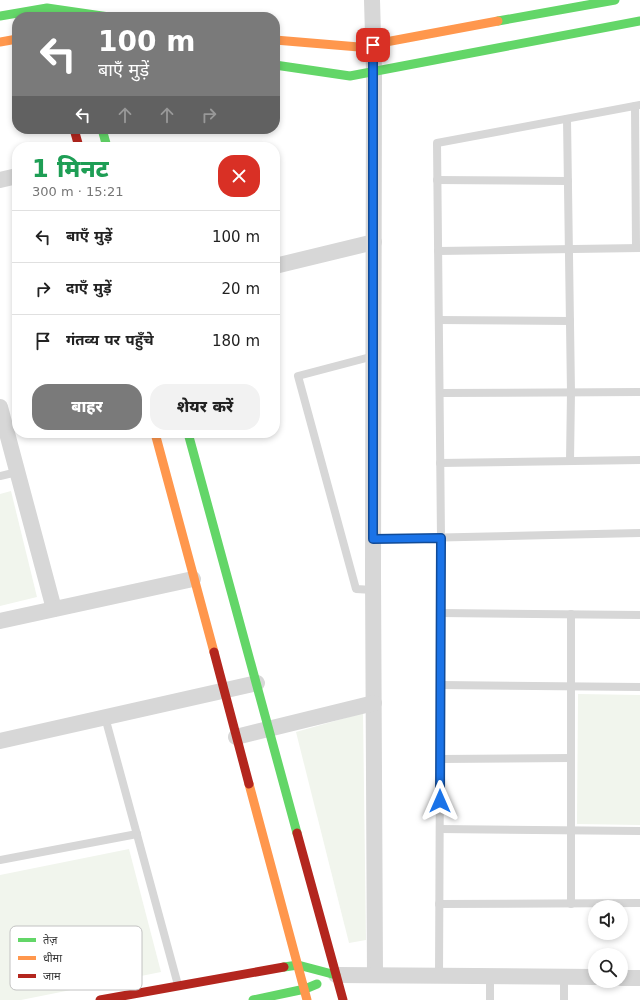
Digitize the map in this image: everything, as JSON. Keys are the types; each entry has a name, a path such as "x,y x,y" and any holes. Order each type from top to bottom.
{"street":[{"path":"80,0 82,12"},
{"path":"372,0 374,71 373,590 375,975"},
{"path":"280,40 359,47 615,0"},
{"path":"24,12 47,8 67,12"},
{"path":"0,16 12,14"},
{"path":"280,66 350,76 640,21"},
{"path":"0,42 12,40"},
{"path":"0,180 12,177"},
{"path":"280,265 374,242"},
{"path":"0,407 54,609"},
{"path":"156,438 223,691 308,1000"},
{"path":"189,438 343,1000"},
{"path":"0,621 193,579"},
{"path":"0,741 257,683"},
{"path":"236,737 374,703"},
{"path":"100,1000 298,965 336,975 588,977"},
{"path":"253,1000 305,989 336,975"},
{"path":"628,978 640,978"}],"lane":[{"path":"438,251 638,248 638,106 436,143 441,538 439,976"},
{"path":"567,119 571,392 570,461"},
{"path":"437,180 568,181"},
{"path":"439,320 570,321"},
{"path":"373,590 356,589 298,376 374,356"},
{"path":"440,393 640,392"},
{"path":"440,462 640,460"},
{"path":"0,476 17,472"},
{"path":"373,539 640,533"},
{"path":"441,612 640,615"},
{"path":"571,614 571,904"},
{"path":"441,685 640,687"},
{"path":"105,717 178,986"},
{"path":"440,759 571,758"},
{"path":"440,830 640,831"},
{"path":"0,860 137,834"},
{"path":"439,904 640,903"},
{"path":"490,976 490,1000"},
{"path":"564,977 564,1000"}],"shaded area":[{"path":"11,491 37,597 0,606 0,494"},
{"path":"578,694 640,695 640,825 577,824"},
{"path":"363,713 366,940 349,943 296,732"},
{"path":"129,849 161,972 142,976 142,926 10,926 10,990 71,990 21,1000 0,1000 0,875"}],"traffic: fast":[{"path":"498,21 615,0"},
{"path":"24,12 47,8 75,12"},
{"path":"0,16 12,14"},
{"path":"280,66 350,76 640,21"},
{"path":"103,134 106,142"},
{"path":"189,438 297,833"},
{"path":"284,967 298,965 336,975"},
{"path":"253,1000 305,989 317,984"}],"traffic: slow":[{"path":"280,40 359,47 498,21"},
{"path":"0,42 12,40"},
{"path":"156,438 214,652"},
{"path":"249,784 307,1000"}],"traffic: jam":[{"path":"75,134 78,142"},
{"path":"214,652 249,784"},
{"path":"297,833 343,1000"},
{"path":"100,1000 284,967"}],"route":[{"path":"373,45 373,539 441,538 440,801"}]}
